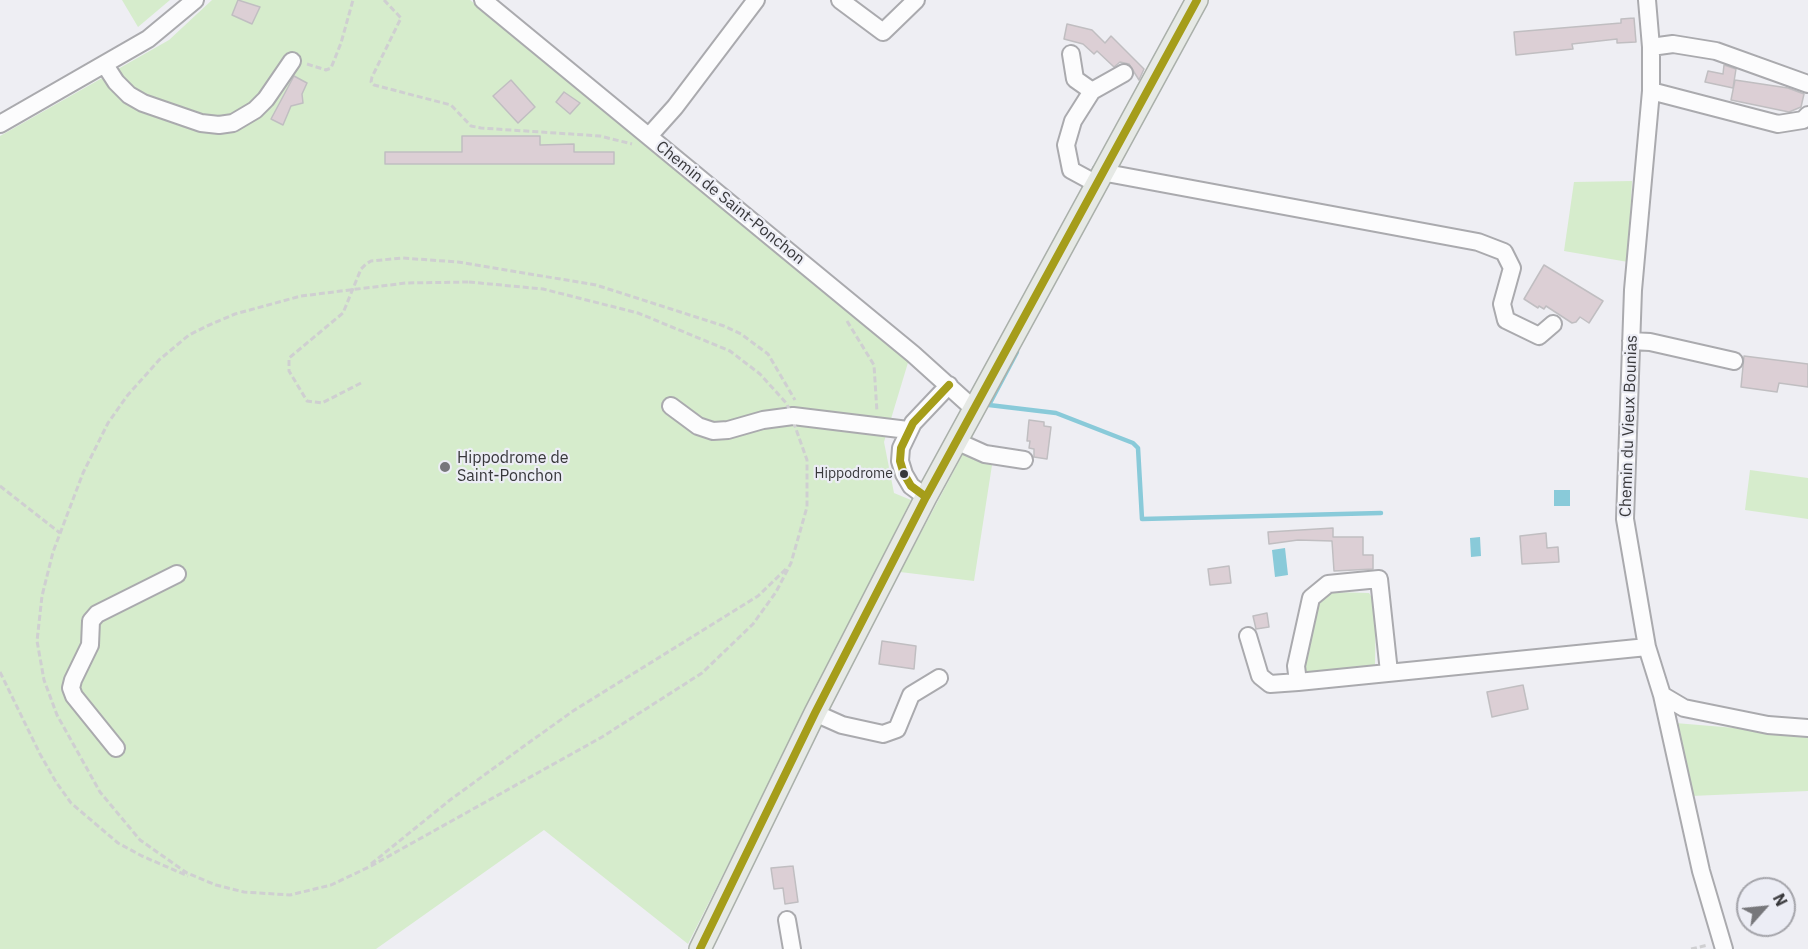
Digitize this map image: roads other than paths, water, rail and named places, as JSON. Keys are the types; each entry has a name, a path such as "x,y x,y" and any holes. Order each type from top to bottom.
{"main road":[{"path":"700,949 926,497 1197,0"}],"street":[{"path":"0,124 148,39 195,0"},
{"name":"Chemin de Saint-Ponchon","path":"483,0 644,142 949,385 974,409"},
{"path":"644,142 675,107 756,0"},
{"path":"840,0 883,32 916,0"},
{"name":"Chemin du Vieux Bounias","path":"1647,0 1651,47 1651,91 1631,341 1625,519 1647,647 1662,695 1701,871 1724,949"},
{"path":"1651,47 1673,44 1716,51 1808,84"},
{"path":"1071,54 1075,79 1092,91"},
{"path":"105,65 116,82 129,95 143,103 201,123 219,126 232,123 255,110 266,99 292,61"},
{"path":"1124,73 1092,91 1073,121 1066,145 1071,170 1098,178 1478,242 1504,252 1512,268 1502,304 1506,320 1539,336 1553,324"},
{"path":"1651,91 1778,124 1803,120 1808,115"},
{"path":"1631,341 1650,342 1734,361"},
{"path":"926,497 911,486 900,461 908,430 949,385"},
{"path":"671,406 698,426 713,431 793,416 908,430"},
{"path":"956,441 985,454 1024,460"},
{"path":"116,748 74,696 71,688 90,645 91,621 97,614 177,573"},
{"path":"1298,682 1296,666 1311,597 1328,584 1379,579 1389,672"},
{"path":"1248,636 1260,676 1270,684 1647,647"},
{"path":"816,713 842,725 883,734 897,729 911,695 939,678"},
{"path":"1662,695 1684,708 1768,725 1808,728"},
{"path":"787,920 792,949"}],"water":[{"path":"1554,490 1570,490 1570,506 1554,506"},
{"path":"1480,537 1481,556 1471,557 1470,538"},
{"path":"1285,548 1288,575 1275,577 1272,550"}],"waterway":[{"path":"1017,352 989,405 1056,413 1133,443 1138,448 1142,519 1381,513"}],"place":[{"name":"Hippodrome de Saint-Ponchon","path":"445,467"},
{"name":"Hippodrome","path":"904,474"}]}
